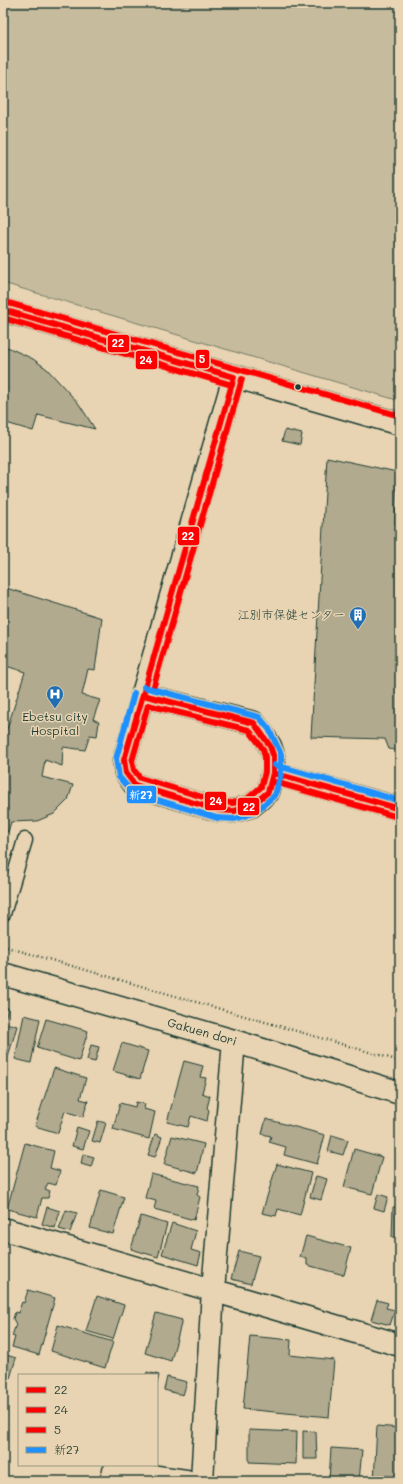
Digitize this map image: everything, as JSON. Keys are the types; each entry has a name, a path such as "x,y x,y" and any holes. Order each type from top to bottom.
{"street":[{"path":"3,310 400,424"},
{"path":"142,695 254,723 262,733 271,750 274,763 268,792 251,806 234,811 218,810 135,785 126,773 124,760 142,695 234,377"},
{"path":"273,773 400,809"},
{"name":"Gakuen dori","path":"3,974 234,1041 400,1092"},
{"path":"202,1481 213,1290 234,1041"},
{"path":"3,1229 400,1345"},
{"path":"111,1481 114,1471 186,1481"}],"lane":[{"path":"3,914 25,840"}],"path":[{"path":"3,946 400,1061"}],"shaded area":[{"path":"3,3 400,3 400,401 3,283"}],"building":[{"path":"3,345 33,359 47,369 79,404 95,429 38,415 33,431 3,422"},
{"path":"285,430 302,434 300,445 282,441"},
{"name":"江別市保健センター","path":"327,457 397,472 395,524 400,524 400,751 389,749 385,739 311,737"},
{"name":"Ebetsu city Hospital","path":"3,587 102,618 95,670 88,669 82,695 100,700 93,719 99,722 97,736 90,735 85,750 63,747 62,766 45,760 42,777 73,785 68,800 54,814 37,821 11,822 8,832 3,831 3,728 7,729 25,672 3,665"},
{"path":"3,1007 8,1008 3,1028"},
{"path":"24,1015 40,1019 31,1063 15,1059"},
{"path":"46,1019 88,1031 79,1061 37,1048"},
{"path":"6,1023 17,1026 8,1057 3,1055 3,1035"},
{"path":"122,1043 148,1051 140,1079 113,1071"},
{"path":"91,1045 99,1047 95,1062 87,1060"},
{"path":"184,1061 203,1066 200,1077 206,1078 202,1093 210,1096 207,1108 209,1110 207,1121 191,1116 188,1127 167,1122"},
{"path":"54,1068 86,1078 80,1099 88,1101 83,1117 65,1111 58,1133 35,1126"},
{"path":"136,1102 145,1104 144,1109 155,1112 149,1139 113,1129 120,1103 135,1107"},
{"path":"266,1119 325,1135 317,1164 284,1155 286,1147 269,1142 271,1136 262,1134"},
{"path":"98,1121 106,1123 100,1143 92,1141"},
{"path":"77,1127 89,1131 83,1149 72,1146"},
{"path":"155,1134 162,1137 155,1157 148,1155"},
{"path":"332,1135 348,1140 343,1155 328,1151"},
{"path":"172,1136 204,1144 197,1173 164,1164"},
{"path":"25,1143 54,1151 50,1168 60,1171 56,1185 48,1183 45,1189 50,1191 48,1198 42,1198 37,1217 7,1209"},
{"path":"354,1149 382,1157 372,1194 344,1187"},
{"path":"83,1154 94,1157 91,1167 81,1164"},
{"path":"400,1162 400,1197 397,1197"},
{"path":"277,1164 311,1173 300,1215 278,1209 276,1216 262,1213"},
{"path":"151,1174 199,1186 197,1195 200,1197 194,1220 154,1209 156,1201 145,1198"},
{"path":"316,1176 327,1179 321,1200 310,1197"},
{"path":"101,1190 124,1197 113,1234 90,1228"},
{"path":"378,1194 388,1197 384,1211 374,1208"},
{"path":"47,1207 60,1211 55,1228 42,1224"},
{"path":"393,1207 400,1207 400,1238 392,1237"},
{"path":"66,1210 77,1213 70,1232 59,1229"},
{"path":"141,1216 167,1224 158,1257 131,1249"},
{"path":"172,1223 196,1231 191,1250 201,1253 198,1265 162,1254"},
{"path":"306,1236 351,1248 344,1275 307,1265 307,1259 300,1257"},
{"path":"239,1251 259,1256 251,1284 231,1279"},
{"path":"28,1290 55,1298 39,1355 12,1347 15,1337 12,1336 16,1324 13,1319 15,1312 18,1313 22,1302 24,1303"},
{"path":"97,1296 124,1305 113,1339 86,1331"},
{"path":"377,1300 388,1303 386,1308 395,1310 390,1325 371,1320"},
{"path":"156,1313 182,1320 171,1361 145,1353"},
{"path":"58,1325 113,1342 105,1368 51,1351"},
{"path":"250,1336 291,1340 290,1355 334,1360 329,1417 243,1409"},
{"path":"3,1354 16,1358 3,1402"},
{"path":"167,1377 187,1382 183,1395 164,1390"},
{"path":"377,1426 400,1428 400,1481 374,1481"},
{"path":"249,1430 297,1432 296,1464 249,1462"},
{"path":"303,1431 316,1432 317,1459 303,1459"},
{"path":"331,1448 362,1450 359,1481 329,1481"}],"transit line":[{"name":"5","path":"5,302 400,416"},
{"name":"22","path":"3,310 234,377"},
{"name":"24","path":"3,318 232,385"},
{"name":"22","path":"143,695 234,377"},
{"name":"24","path":"153,689 242,379"},
{"name":"新27","path":"134,693 116,759 119,777 132,792 217,818 235,819 254,813 275,795 281,774 281,754 269,729 259,717 144,687"},
{"name":"22","path":"143,695 254,723 270,746 273,755 273,773 268,792 251,806 234,811 218,810 135,785 126,773 124,760 143,695"},
{"name":"24","path":"148,705 249,730 263,749 265,757 265,772 261,787 247,799 233,803 219,802 140,778 134,770 132,761 148,705"},
{"name":"新27","path":"275,765 400,801"},
{"name":"22","path":"273,773 400,809"},
{"name":"24","path":"271,781 398,817"}],"place":[{"name":"江別市保健センター","path":"358,630"},
{"name":"Ebetsu city Hospital","path":"55,709"}]}
